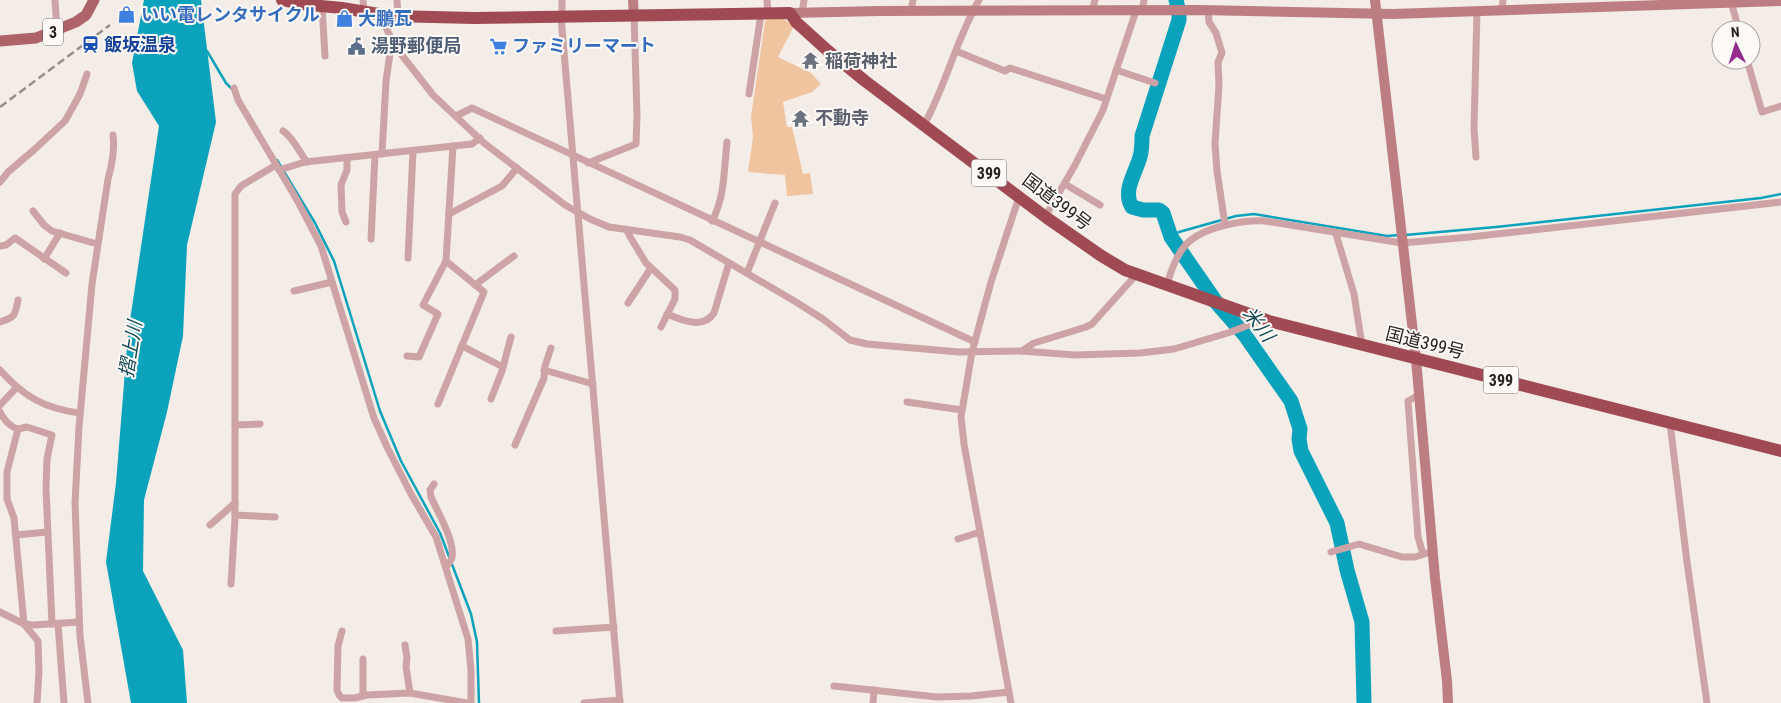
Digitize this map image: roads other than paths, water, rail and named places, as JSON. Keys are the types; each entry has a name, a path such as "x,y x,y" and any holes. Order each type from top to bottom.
{"highway":[{"path":"282,0 322,6 364,6 380,14 398,16 474,18 796,13"},
{"name":"国道399号","path":"796,13 796,22 827,50 924,125 1045,217 1100,255 1136,275 1264,319 1781,451"}],"main road":[{"name":"3","path":"0,41 36,38 57,30 83,18 94,0"},
{"path":"633,0 634,16"},
{"path":"1375,0 1401,242 1416,359 1428,553 1448,703"},
{"path":"796,13 1208,10 1376,14 1477,11 1503,5 1781,1"}],"street":[{"path":"55,0 57,30"},
{"path":"397,0 398,16"},
{"path":"562,0 577,212 620,702 584,703"},
{"path":"749,94 765,14 766,0"},
{"path":"796,13 804,0"},
{"path":"911,11 913,0"},
{"path":"924,125 936,104 972,11 979,0"},
{"path":"1092,12 1095,0"},
{"path":"1045,217 1097,122 1144,0"},
{"path":"1731,2 1736,20"},
{"path":"322,6 325,56"},
{"path":"1208,10 1209,22 1216,33 1222,53 1218,62 1215,144 1224,221"},
{"path":"1476,157 1474,129 1477,11"},
{"path":"380,14 392,40 433,95 480,138 565,205 609,227 690,240 823,319 850,340 868,344 972,352 1140,353 1174,349 1231,332 1264,319"},
{"path":"588,163 636,144 634,16"},
{"path":"372,240 378,154 392,40"},
{"path":"956,51 1005,71 1010,68 1106,99"},
{"path":"1116,70 1155,83"},
{"path":"1750,70 1762,112 1781,106"},
{"path":"0,182 8,172 65,121 80,94 87,74"},
{"path":"234,88 238,100 278,167 321,246 374,418 411,494 449,563 468,639 471,670 471,703"},
{"path":"456,116 472,108 975,342"},
{"path":"282,131 290,136 306,162"},
{"path":"88,703 79,622 75,503 80,413 92,284 111,166 113,135"},
{"path":"231,584 235,515 236,194 241,186 278,167 306,162 472,144 480,138"},
{"path":"712,220 718,210 720,201 727,142"},
{"path":"407,356 419,357 438,314 423,305 446,261 453,146"},
{"path":"408,258 413,150"},
{"path":"346,222 342,212 341,186 347,170 347,158"},
{"path":"449,214 502,186 517,168"},
{"path":"1064,184 1100,205"},
{"path":"1011,703 964,444 961,417 972,352 991,282 1019,197"},
{"path":"1167,285 1177,257 1183,248 1193,237 1224,221 1253,220 1336,234 1401,242 1479,236 1781,202"},
{"path":"748,273 775,203"},
{"path":"33,211 44,225 52,231 97,244"},
{"path":"627,230 628,235 646,263 674,290 675,299 661,327"},
{"path":"44,259 60,233"},
{"path":"1336,234 1354,294 1362,345"},
{"path":"0,246 6,245 15,238 66,274"},
{"path":"475,285 514,256"},
{"path":"438,404 484,292 446,261"},
{"path":"667,314 687,322 703,322 710,318 714,313 729,263"},
{"path":"628,303 651,268"},
{"path":"1022,351 1034,343 1092,324 1136,275"},
{"path":"294,291 332,282"},
{"path":"0,322 12,319 18,300"},
{"path":"491,399 511,337"},
{"path":"462,346 503,366"},
{"path":"515,445 544,378 544,370 551,348"},
{"path":"0,370 17,387 37,402 50,407 80,413"},
{"path":"544,370 592,384"},
{"path":"0,405 17,387"},
{"path":"907,402 962,410"},
{"path":"0,412 3,419 12,427 18,429 27,427 52,435 47,459 47,532 64,703"},
{"path":"1670,423 1707,703"},
{"path":"234,425 260,424"},
{"path":"18,429 6,483 7,499 14,518 24,624 38,640 39,672 37,703"},
{"path":"434,484 430,490 431,497 450,543 449,563"},
{"path":"210,525 235,503"},
{"path":"235,515 275,517"},
{"path":"16,535 47,532"},
{"path":"958,539 980,532"},
{"path":"1339,549 1364,545 1402,557 1415,557 1428,553"},
{"path":"0,612 24,624 79,622"},
{"path":"556,630 614,627"},
{"path":"342,631 338,646 338,693 342,698 410,693 467,703"},
{"path":"405,645 410,693"},
{"path":"363,659 363,696"},
{"path":"834,686 937,697 1009,692"},
{"path":"873,703 874,690"}],"water":[{"name":"摺上川","path":"144,0 201,0 216,122 187,245 183,336 167,412 144,500 143,571 183,650 187,703 131,703 106,562 116,483 128,334 159,126 137,91 132,63"}],"waterway":[{"name":"米川","path":"1176,0 1179,20 1142,136 1141,154 1129,188 1129,201 1132,207 1143,210 1159,210 1163,213 1171,237 1216,302 1244,334 1291,401 1300,429 1301,451 1337,523 1347,570 1362,622 1364,703"},
{"path":"207,51 226,83 233,90"},
{"path":"277,160 315,223 334,261 380,411 401,461 440,533 471,614 477,642 479,703"},
{"path":"1405,235 1496,227 1761,198 1781,194"},
{"path":"1171,237 1179,232 1236,216 1254,214 1387,236 1399,235"}],"railway":[{"path":"0,107 110,25"}],"place":[{"name":"いい電レンタサイクル","path":"127,15"},
{"name":"大鵬瓦","path":"344,19"},
{"name":"飯坂温泉","path":"90,45"},
{"name":"湯野郵便局","path":"357,46"},
{"name":"ファミリーマート","path":"498,46"},
{"name":"稲荷神社","path":"811,61"},
{"name":"不動寺","path":"801,118"}]}
